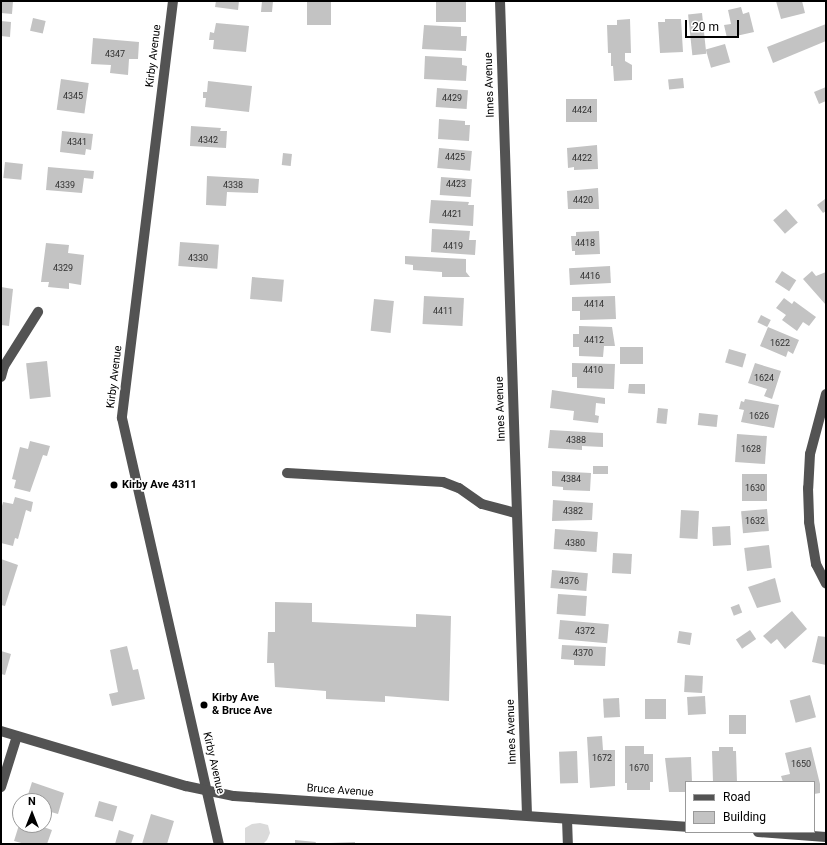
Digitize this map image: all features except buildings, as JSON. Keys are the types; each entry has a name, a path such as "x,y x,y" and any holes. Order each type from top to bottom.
{"street":[{"name":"Kirby Avenue","path":"173,1 122,418 219,844"},
{"name":"Innes Avenue","path":"500,1 527,815"},
{"path":"1,377 4,366 38,312"},
{"path":"826,394 810,454 808,488 809,522 816,564 826,584"},
{"path":"287,473 443,482 459,488 482,504 516,513"},
{"name":"Bruce Avenue","path":"1,731 207,791 234,796 685,827"},
{"path":"1,787 17,736"},
{"path":"567,819 568,844"},
{"path":"772,833 826,837"}],"shaded area":[{"path":"260,823 268,825 270,833 267,840 263,844 245,844 245,828 252,824"}],"place":[{"name":"Kirby Ave 4311","path":"114,485"},
{"name":"Kirby Ave & Bruce Ave","path":"204,705"}]}
